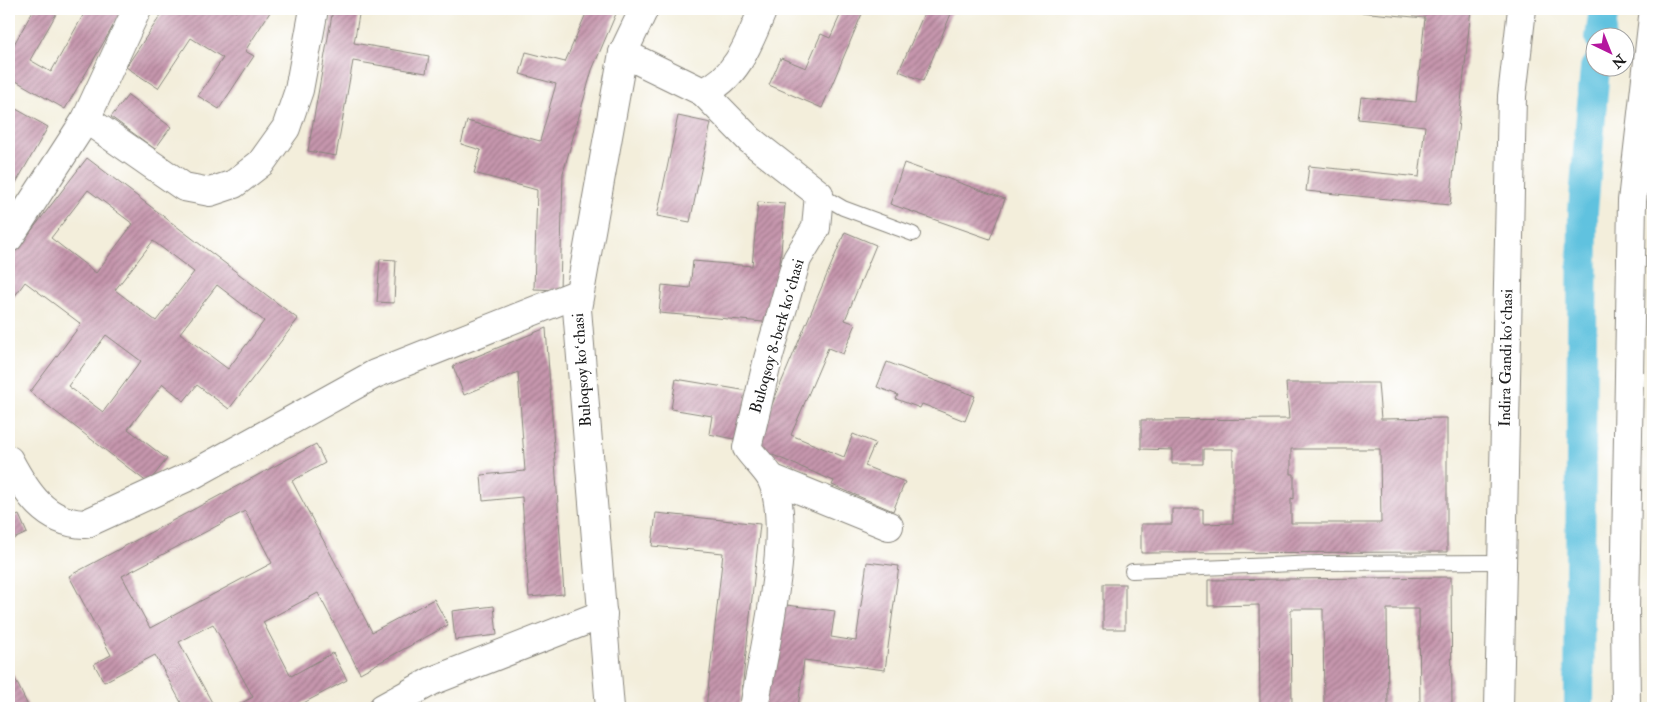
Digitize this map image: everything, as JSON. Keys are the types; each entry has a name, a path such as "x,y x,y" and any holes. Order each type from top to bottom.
{"street":[{"path":"9,238 86,120 137,9"},
{"path":"86,120 184,187 210,192 234,184 261,163 286,128 299,90 314,9"},
{"name":"Buloqsoy koʻchasi","path":"610,708 576,309 623,52 644,9"},
{"path":"703,92 716,87 742,56 763,9"},
{"name":"Indira Gandi koʻchasi","path":"1499,708 1512,96 1522,9"},
{"path":"1626,708 1625,610 1632,201 1653,17"},
{"path":"623,52 703,92 750,140 818,194"},
{"name":"Buloqsoy 8-berk koʻchasi","path":"754,708 779,564 781,527 771,478 747,448 768,359 797,259 816,228 818,194"},
{"path":"9,460 24,488 39,506 71,524 85,524 194,474 375,374 579,294"},
{"name":"Buloqsoy 8-berk koʻchasi","path":"771,478 889,526"},
{"path":"383,708 432,681 603,614"}],"lane":[{"path":"818,194 843,208 913,234"},
{"path":"1132,571 1318,563 1501,562"}],"building":[{"path":"34,9 59,9 30,60 51,72 85,12 79,9 123,9 65,109 9,77 9,53"},
{"path":"165,9 232,9 236,12 238,9 272,9 245,51 254,56 219,109 198,96 223,58 191,38 158,88 126,67"},
{"path":"333,9 360,9 354,43 429,56 426,73 353,61 336,156 308,151"},
{"path":"588,9 618,9 592,70 563,173 560,290 534,289 537,190 474,173 481,150 461,144 467,121 540,141 556,84 520,74 526,52 565,62"},
{"path":"843,9 864,9 822,108 769,85 781,58 806,68 821,34 830,38"},
{"path":"926,9 953,9 923,81 899,71"},
{"path":"1348,9 1471,9 1450,205 1306,191 1309,166 1419,177 1425,126 1358,119 1361,97 1416,102 1425,18 1348,11"},
{"path":"128,95 171,127 155,149 111,117"},
{"path":"9,105 48,127 9,195"},
{"path":"678,116 711,123 690,222 657,216"},
{"path":"87,158 298,319 229,409 197,385 184,401 163,384 128,429 167,459 148,483 30,392 81,324 25,282 9,304 9,260","holes":["88,190 133,224 96,273 51,238","153,241 194,272 156,321 115,290","217,285 264,321 228,369 180,333","106,335 141,361 103,412 68,386"]},
{"path":"904,163 1005,199 990,239 890,204"},
{"path":"758,202 785,204 775,323 659,313 662,285 690,288 693,261 752,266"},
{"path":"845,232 876,245 845,320 856,324 843,354 828,348 791,435 844,457 853,434 875,443 865,466 905,482 893,511 832,485 834,481 754,447"},
{"path":"380,259 396,260 394,303 377,302"},
{"path":"546,328 564,594 529,597 522,497 483,501 481,475 525,471 518,372 464,395 453,366"},
{"path":"887,362 975,396 965,421 922,404 920,408 896,399 898,395 877,387"},
{"path":"676,379 748,391 740,440 709,434 712,416 671,409"},
{"path":"1286,383 1378,383 1381,419 1447,418 1447,552 1141,553 1141,524 1172,524 1172,509 1203,509 1203,524 1233,523 1233,449 1203,449 1203,464 1172,464 1172,450 1141,449 1141,420 1289,419","holes":["1291,449 1380,449 1381,523 1291,523 1291,498 1294,499"]},
{"path":"316,444 325,463 292,481 372,632 434,599 448,625 360,673 318,593 263,622 291,676 333,653 347,680 294,708 232,708 253,697 213,624 179,642 215,708 184,708 155,655 104,682 94,664 111,655 69,576","holes":["245,511 272,563 150,628 122,576"]},
{"path":"656,513 760,524 740,708 706,708 723,553 652,546"},
{"path":"19,515 27,533 9,541 9,519"},
{"path":"867,562 899,566 885,670 804,660 798,708 764,708 778,604 835,611 831,637 856,641"},
{"path":"1451,577 1452,708 1420,708 1419,609 1387,609 1388,708 1324,708 1323,609 1291,609 1292,708 1260,708 1259,605 1208,606 1208,580"},
{"path":"1103,584 1125,584 1125,629 1103,629"},
{"path":"494,606 497,635 455,640 452,611"},
{"path":"9,666 29,708 9,708"}],"waterway":[{"path":"1601,28 1604,9"},
{"path":"1579,708 1583,211 1594,78"}]}
